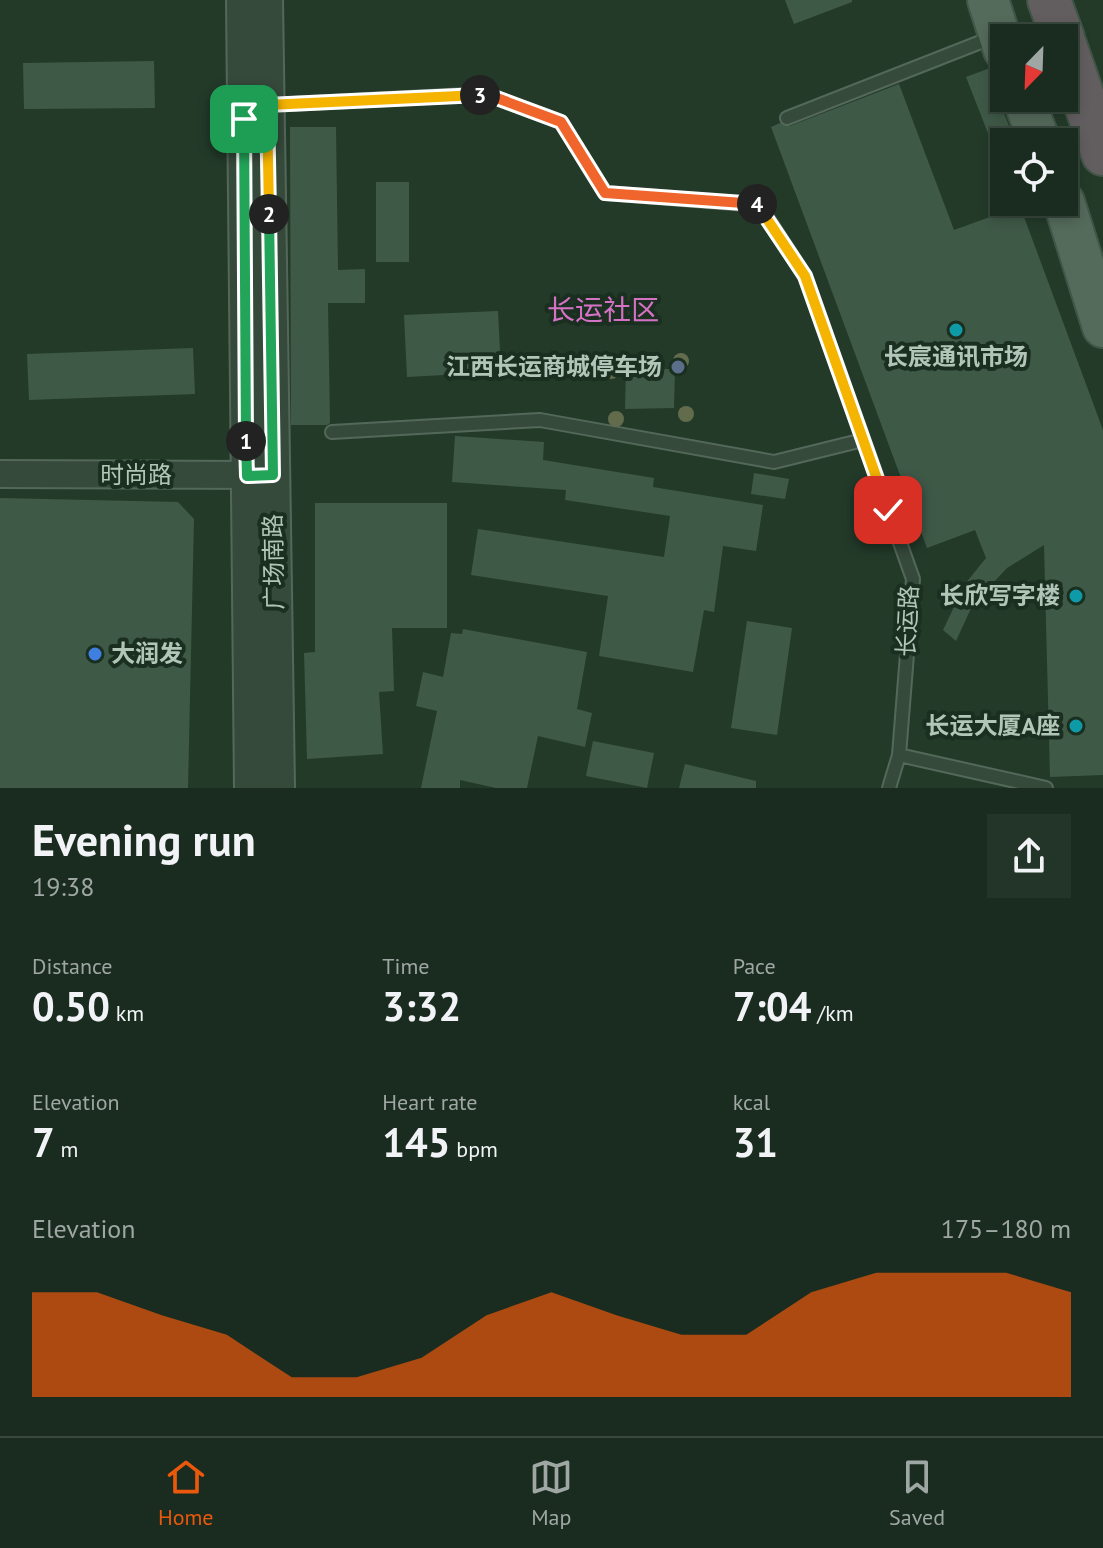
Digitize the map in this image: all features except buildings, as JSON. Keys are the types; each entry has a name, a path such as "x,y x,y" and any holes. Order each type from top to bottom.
{"highway":[{"path":"1049,0 1057,24"},
{"path":"1078,83 1103,154"}],"main road":[{"path":"1068,216 1103,327"}],"street":[{"path":"243,0 260,476 251,788"},
{"name":"广场南路","path":"266,0 260,476 278,788"},
{"name":"时尚路","path":"0,474 260,476"}],"lane":[{"path":"787,118 990,31"},
{"name":"长运路","path":"267,105 486,94 561,122 605,193 759,205 805,276 913,579 899,755 889,788"},
{"path":"332,432 540,420 774,462 863,440"},
{"path":"899,755 1046,788"}],"place":[{"name":"长宸通讯市场","path":"956,330"},
{"name":"江西长运商城停车场","path":"678,367"},
{"name":"长欣写字楼","path":"1076,596"},
{"name":"大润发","path":"95,654"},
{"name":"长运大厦A座","path":"1076,726"}],"district":[{"name":"长运社区","path":"603,310"}],"route":[{"path":"244,119 247,476 273,475 267,105 486,94 561,122 605,193 759,205 805,276 888,510"}]}
